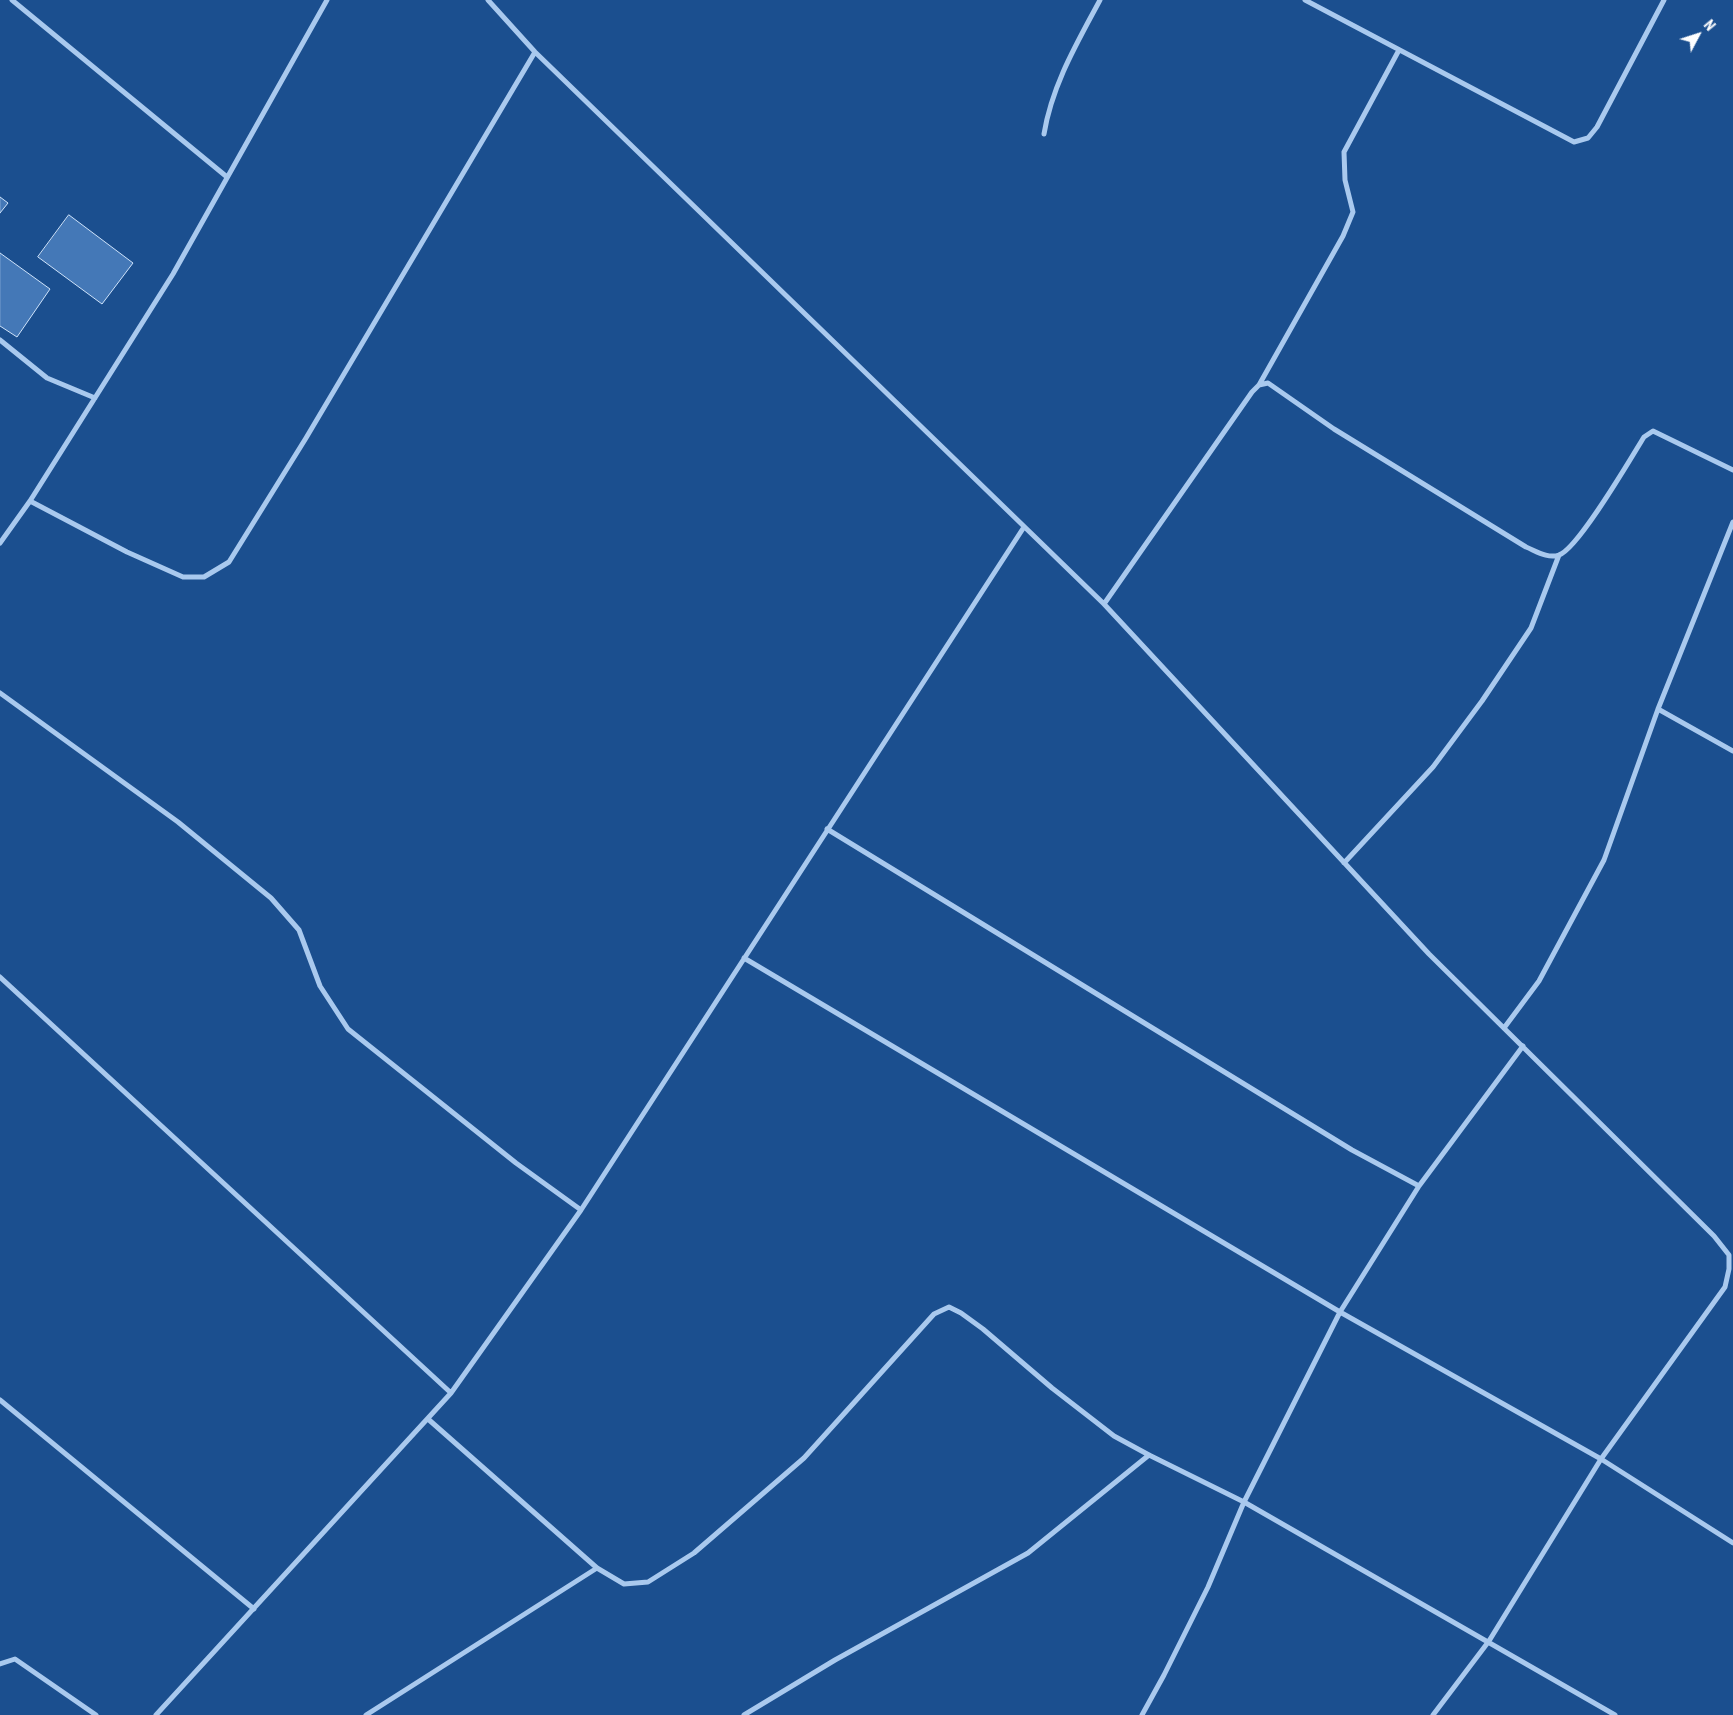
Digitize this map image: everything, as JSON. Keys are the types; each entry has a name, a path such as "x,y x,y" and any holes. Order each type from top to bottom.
{"street":[{"path":"12,0 227,177"},
{"path":"0,543 30,501 173,274 327,0"},
{"path":"488,0 535,52 1104,604 1429,954 1714,1236 1731,1257 1725,1287 1601,1458 1489,1642 1433,1715"},
{"path":"1044,134 1048,111 1068,57 1100,0"},
{"path":"1305,0 1574,142 1588,138 1596,126 1664,0"},
{"path":"1104,604 1252,392 1259,386 1343,236 1353,212 1345,180 1344,152 1399,50"},
{"path":"30,501 127,552 183,577 204,577 229,562 306,438 535,52"},
{"path":"0,340 47,378 94,398"},
{"path":"1259,386 1268,383 1334,429 1526,547 1546,556 1558,556"},
{"path":"1344,863 1433,767 1482,701 1531,628 1558,556 1568,549 1605,501 1644,437 1653,431 1733,470"},
{"path":"1504,1028 1539,981 1604,860 1658,709 1733,522"},
{"path":"156,1715 451,1394 581,1210 1024,527"},
{"path":"0,693 178,822 271,898 299,930 320,986 348,1029 516,1164 581,1210"},
{"path":"1658,709 1733,750"},
{"path":"827,829 1352,1150 1419,1186"},
{"path":"744,958 1340,1312 1601,1458 1733,1543"},
{"path":"0,977 451,1394"},
{"path":"1142,1715 1208,1587 1244,1502 1340,1312 1419,1186 1523,1046"},
{"path":"428,1419 597,1568 624,1584 648,1582 694,1553 804,1458 934,1314 949,1307 983,1329 1052,1388 1114,1436 1244,1502 1615,1715"},
{"path":"0,1400 254,1609"},
{"path":"744,1715 835,1660 1028,1552 1149,1455"},
{"path":"366,1715 597,1568"},
{"path":"0,1664 16,1658 96,1715"}],"building":[{"path":"0,197 8,203 0,213"},
{"path":"69,215 133,263 102,304 38,257"},
{"path":"0,253 50,289 17,337 0,326"}]}
